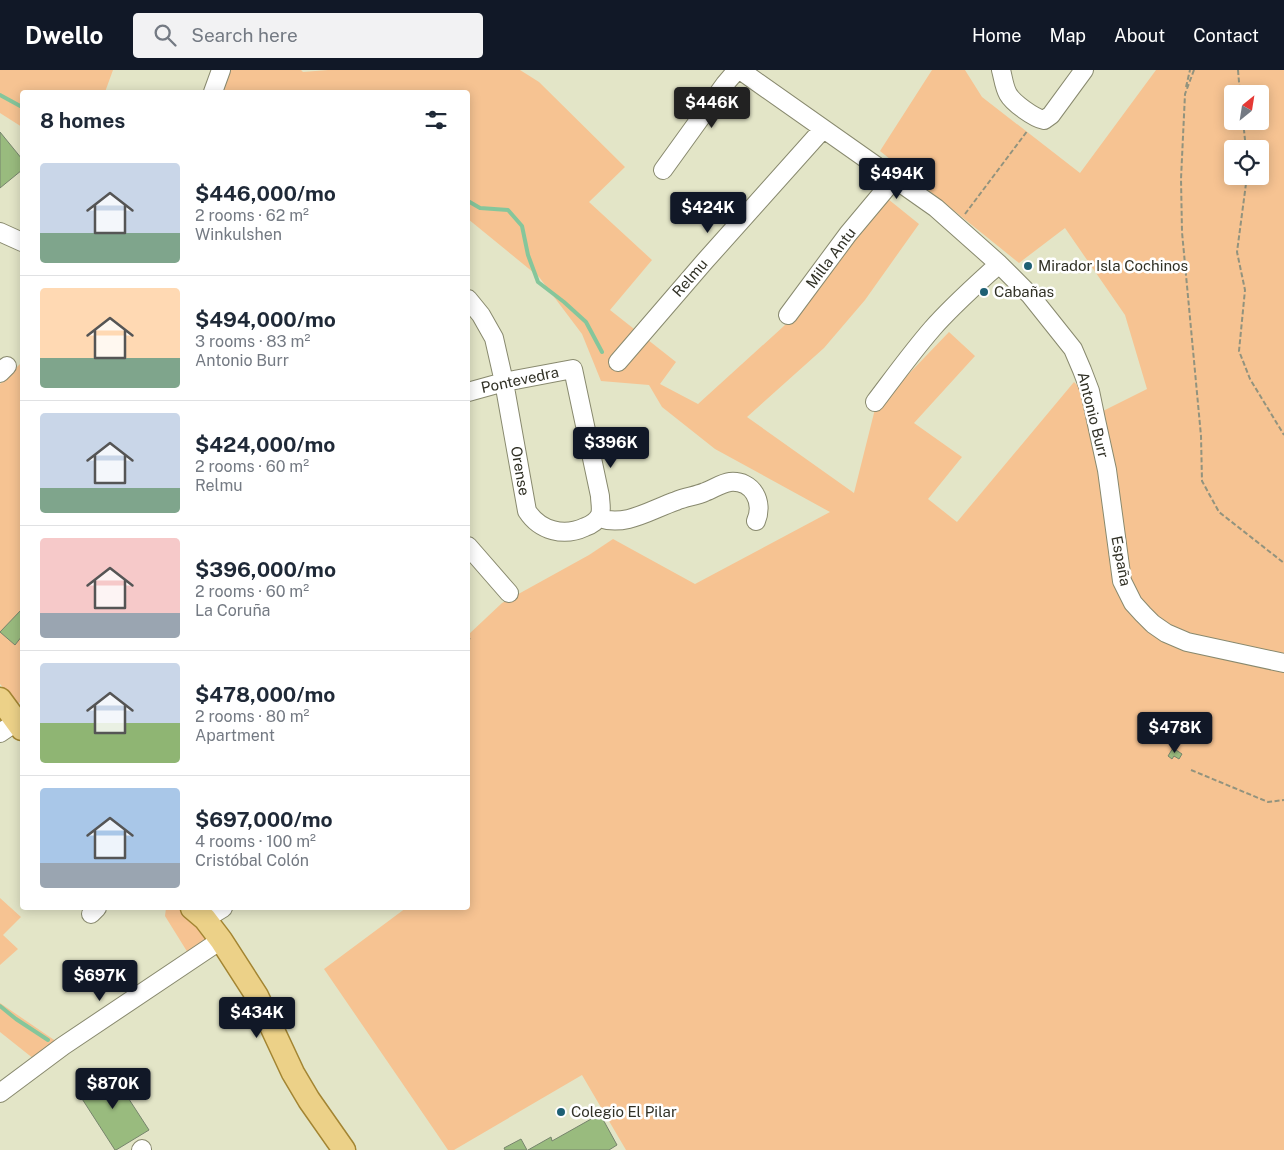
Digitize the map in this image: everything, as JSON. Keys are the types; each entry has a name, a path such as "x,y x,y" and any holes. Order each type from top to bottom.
{"main road":[{"path":"0,699 16,725"},
{"path":"206,911 221,940 257,996 293,1073 309,1100 344,1150"}],"street":[{"path":"214,90 221,70"},
{"path":"663,170 725,84 738,70"},
{"name":"Antonio Burr","path":"738,70 936,208 999,264 1030,295 1072,349 1082,370 1090,391 1106,470"},
{"path":"1000,70 1007,94 1037,118 1044,120 1048,118 1084,70"},
{"name":"Relmu","path":"618,362 823,129"},
{"name":"Milla Antu","path":"788,315 848,234 894,178"},
{"path":"0,232 20,241"},
{"path":"875,402 933,328 955,304 999,264"},
{"name":"Orense","path":"470,302 494,338 504,382 527,511 530,516 545,527 558,532 568,533 588,526 598,518"},
{"name":"Pontevedra","path":"470,391 504,382 573,369 600,496 600,513 598,518"},
{"name":"España","path":"1106,470 1122,581 1133,603 1143,614 1166,633 1187,642 1284,663"},
{"path":"598,518 611,521 630,519 726,482 731,482 748,486 753,491 760,509 756,522"},
{"path":"470,548 509,593"},
{"path":"0,1093 63,1046 221,940"}],"path":[{"path":"1190,70 1185,94 1181,179 1182,232 1202,436 1202,481 1219,512 1284,563"},
{"path":"1185,94 1194,70"},
{"path":"1238,70 1239,85"},
{"path":"956,226 1037,118"},
{"path":"1246,185 1237,252 1245,290 1239,350 1250,379 1284,436"},
{"path":"1191,770 1268,802 1284,800"}],"shaded area":[{"path":"0,70 113,70 106,90 20,90 20,126 0,113"},
{"path":"225,70 301,70 303,72 328,70 520,70 539,82 625,167 589,202 652,260 610,310 676,362 660,384 698,404 796,315 888,199 919,224 865,300 824,348 747,417 854,493 875,409 949,332 975,356 914,423 962,457 928,499 957,522 1074,382 1103,411 1147,389 1125,315 1065,228 1019,263 880,151 932,70 965,70 982,97 1080,173 1156,70 1284,70 1284,1150 626,1150 582,1075 454,1150 448,1150 324,969 403,910 470,910 470,633 502,603 589,555 613,539 695,584 830,512 715,449 662,407 649,385 601,381 582,334 539,277 470,221 470,90 218,90"},
{"path":"20,364 20,702 17,704 0,684 0,384"},
{"path":"0,898 21,917 3,935 18,949 0,965"},
{"path":"166,910 180,910 197,924 208,939 188,953 165,916"},
{"path":"0,1003 63,1046 39,1063 0,1032"}],"building":[{"path":"0,132 20,157 20,172 0,188"},
{"path":"20,611 20,639 15,645 0,632"},
{"path":"1173,748 1182,754 1179,759 1174,756 1172,759 1168,756"},
{"path":"110,1070 149,1130 116,1150 77,1091"},
{"path":"600,1114 617,1145 609,1150 528,1150 551,1137 552,1141"},
{"path":"521,1139 527,1150 505,1150 504,1148"}],"waterway":[{"path":"0,95 20,106"},
{"path":"470,202 480,208 508,210 522,226 528,255 538,282 586,322 602,352"},
{"path":"0,1006 48,1040"}],"place":[{"name":"Mirador Isla Cochinos","path":"1028,266"},
{"name":"Cabañas","path":"984,292"},
{"name":"Colegio El Pilar","path":"561,1112"}]}
